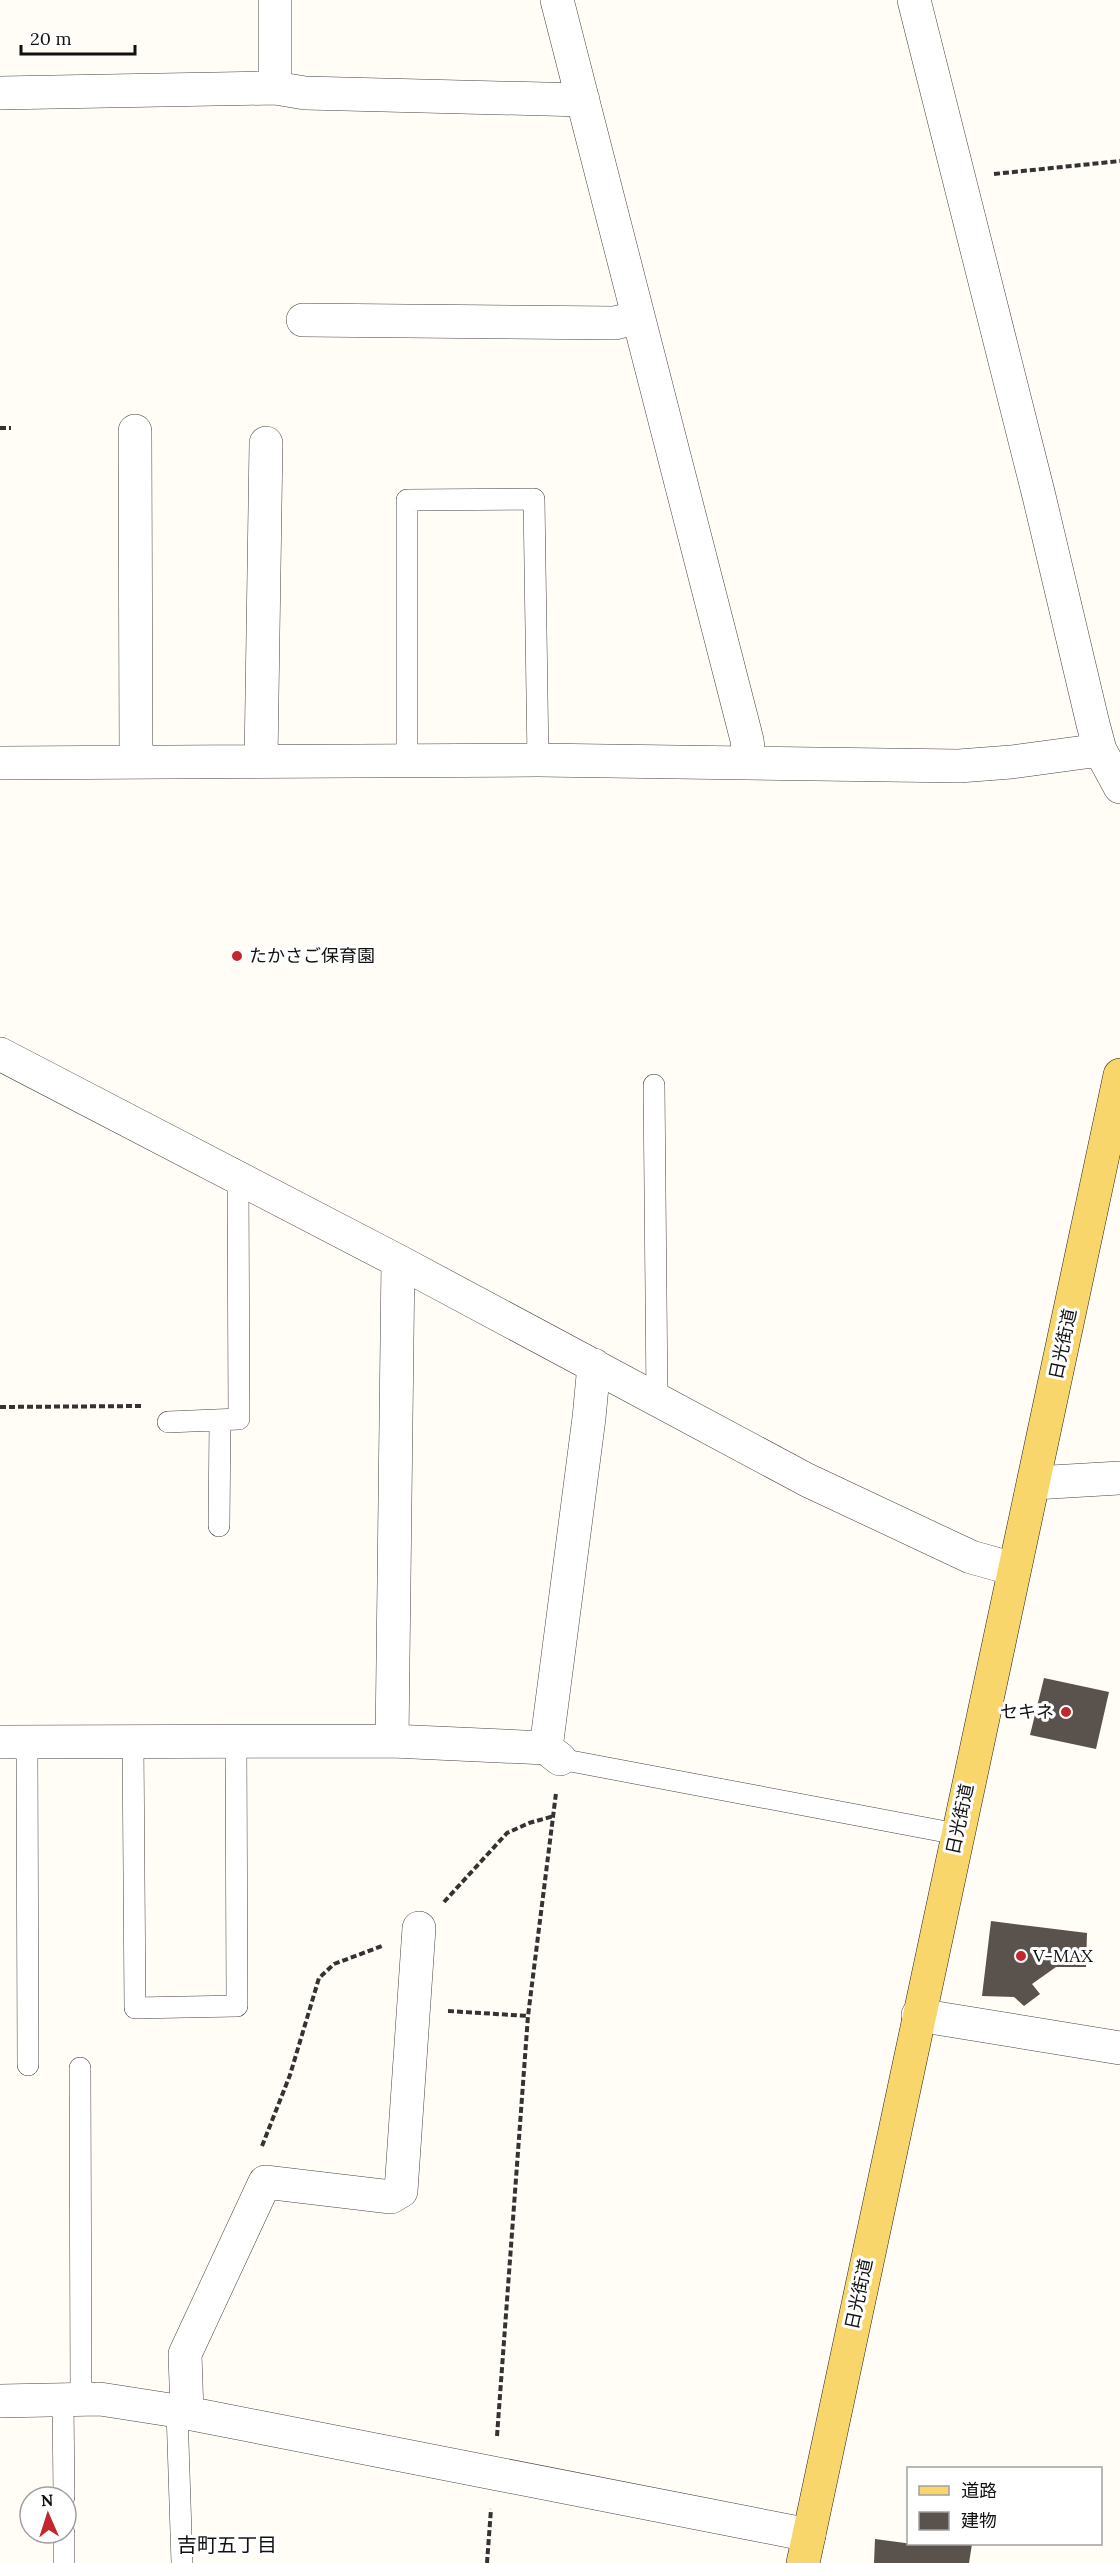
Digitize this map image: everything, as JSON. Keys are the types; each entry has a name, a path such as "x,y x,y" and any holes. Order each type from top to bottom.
{"main road":[{"name":"日光街道","path":"806,2549 1120,1075"}],"street":[{"path":"274,0 275,88"},
{"path":"557,0 747,740 750,763"},
{"path":"914,0 1039,496 1100,750 1120,787"},
{"path":"0,93 275,88 305,93 583,100"},
{"path":"303,320 615,323 638,317"},
{"path":"135,431 136,762"},
{"path":"261,761 266,443"},
{"path":"0,763 538,760 959,766 1011,762 1100,750"},
{"path":"0,1054 398,1261 807,1480 971,1557 1014,1569"},
{"path":"392,1740 398,1261"},
{"path":"14,1743 392,1740 553,1753 594,1365"},
{"path":"1034,1483 1120,1478"},
{"path":"182,2412 185,2354 265,2182 391,2197 401,2191 419,1928"},
{"path":"918,2015 1120,2048"},
{"path":"0,2401 100,2399 182,2412 494,2473 806,2549"}],"lane":[{"path":"408,760 407,500 534,500 538,760"},
{"path":"654,1085 657,1399"},
{"path":"168,1422 239,1419 238,1178"},
{"path":"219,1526 220,1420"},
{"path":"133,1741 135,2008 237,2006 236,1740"},
{"path":"14,1743 28,2065"},
{"path":"553,1753 957,1834"},
{"path":"65,2485 72,2400 80,2068"},
{"path":"182,2412 182,2563"},
{"path":"64,2545 64,2563"}],"path":[{"path":"957,177 1120,161"},
{"path":"0,428 11,428"},
{"path":"0,1407 167,1406 168,1422"},
{"path":"487,2563 528,2016 554,1816 553,1753"},
{"path":"261,2149 290,2075 319,1978 334,1964 371,1951 419,1928 507,1833 529,1823 554,1816"},
{"path":"414,2008 528,2016"}],"building":[{"path":"1044,1678 1109,1692 1096,1749 1030,1735"},
{"path":"991,1921 1087,1933 1086,1967 1056,1967 1032,1984 1040,1994 1024,2006 1014,1997 982,1996"},
{"path":"875,2539 907,2545 972,2545 969,2563 874,2563"}],"place":[{"name":"たかさご保育園","path":"237,956"},
{"name":"セキネ","path":"1066,1712"},
{"name":"V-MAX","path":"1021,1956"}],"district":[{"name":"吉町五丁目","path":"227,2545"}]}
